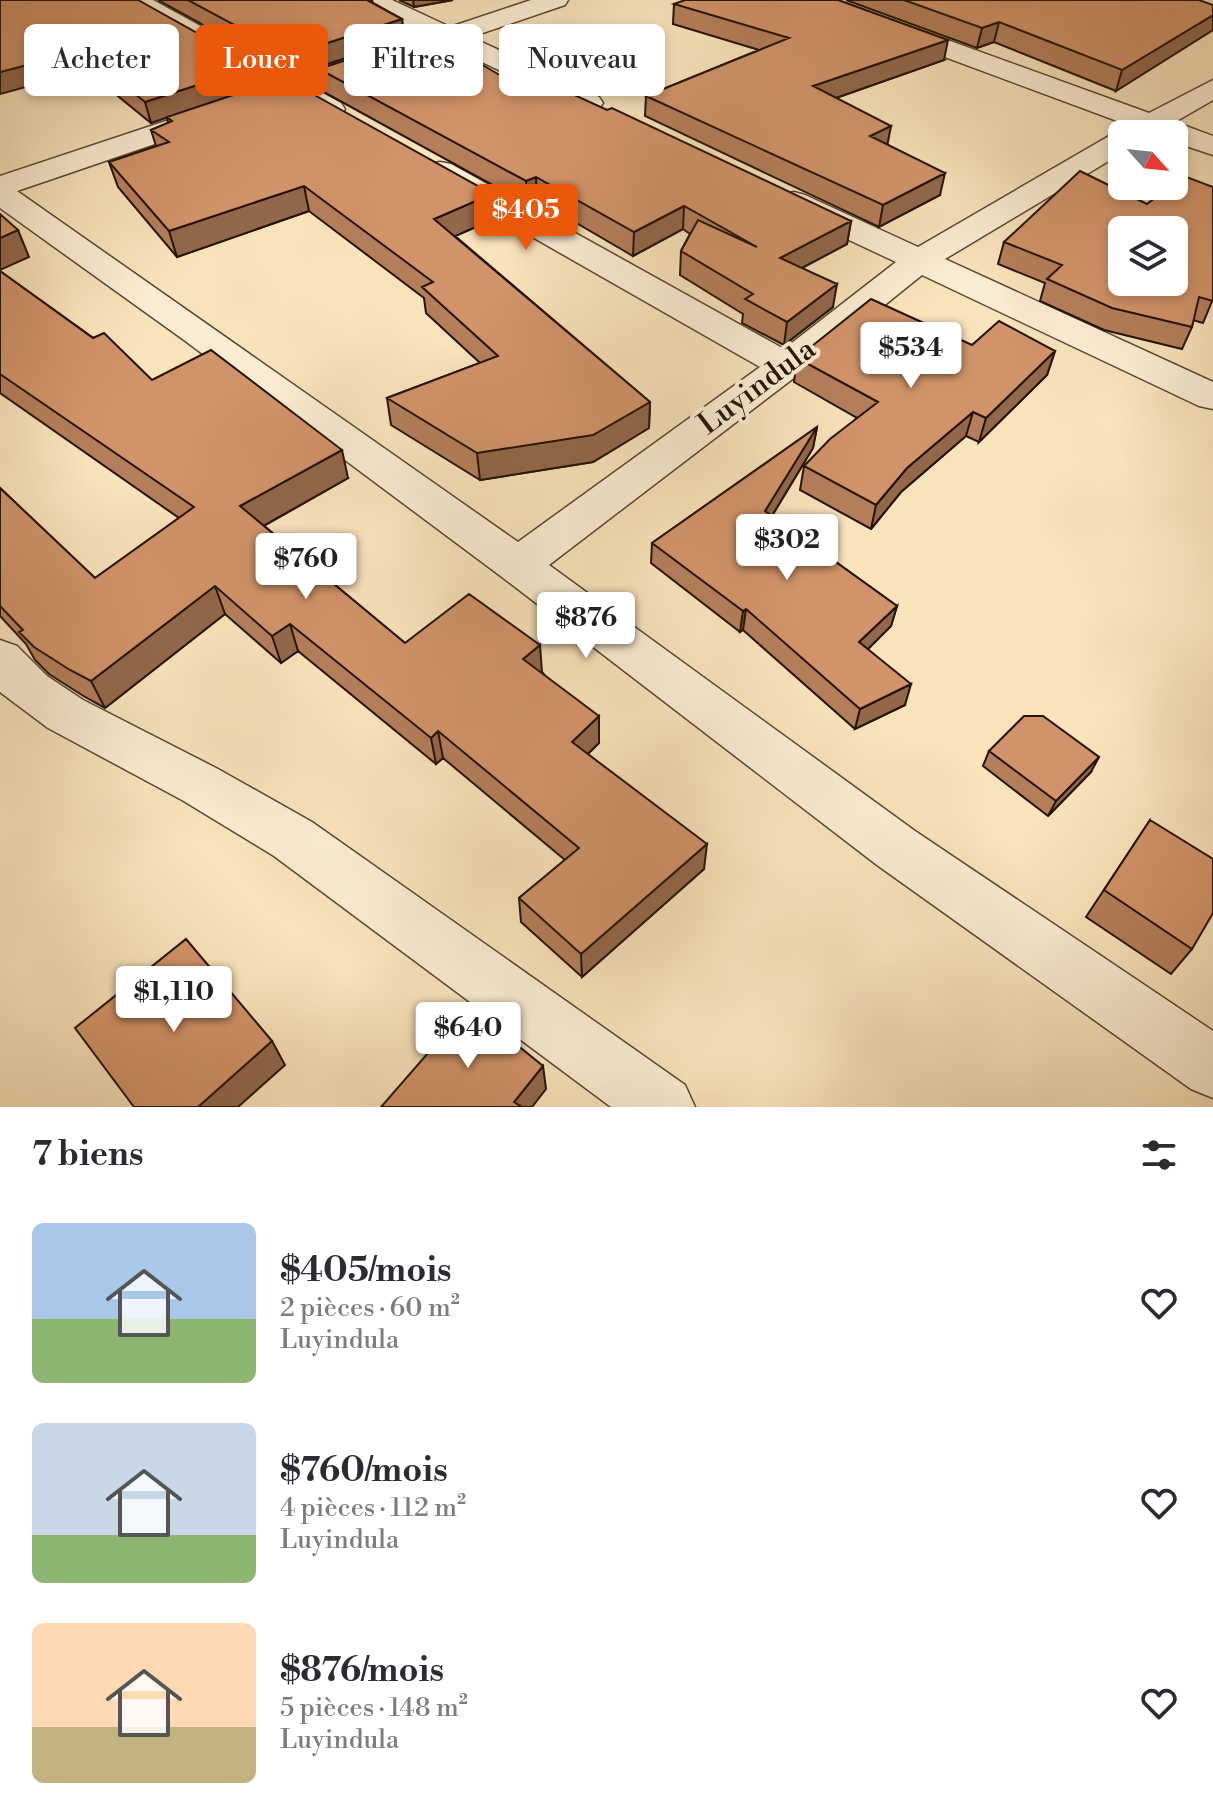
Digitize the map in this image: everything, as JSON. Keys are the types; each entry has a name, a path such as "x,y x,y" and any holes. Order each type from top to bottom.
{"street":[{"path":"134,0 362,126"},
{"path":"372,0 425,24"},
{"path":"483,25 556,0"},
{"path":"814,0 1108,122"},
{"path":"483,51 621,118"},
{"name":"Luyindula","path":"1158,120 1213,88"},
{"path":"0,186 234,107"},
{"path":"1188,142 1213,146"},
{"name":"Luyindula","path":"518,565 786,366 917,262 1108,149"},
{"path":"416,157 786,366"},
{"path":"762,187 917,262 1213,397"},
{"path":"0,193 518,565 896,848 1213,1067"},
{"path":"0,659 12,675 55,707 238,804 293,839 663,1107"}],"building":[{"path":"0,0 138,0 195,32 195,86 179,91 179,24 24,24 24,66 0,72"},
{"path":"188,0 367,0 402,19 386,24 344,24 344,38 328,43 328,24 233,24"},
{"path":"685,0 838,0 948,40 813,86 891,126 870,136 945,173 883,205 646,96 665,96 665,88 789,38 674,4"},
{"path":"904,0 1199,0 1213,5 1213,15 1122,70 999,22 982,28"},
{"path":"344,61 344,83 328,74 328,66"},
{"path":"483,65 499,75 499,96 577,96 607,110 612,108 851,221 780,258 837,284 787,322 745,299 753,294 681,251 698,220 757,247 684,206 634,232 536,177 526,181 369,96 483,96"},
{"path":"137,96 164,96 145,102"},
{"path":"230,96 316,96 492,194 434,219 650,402 593,435 477,453 387,398 498,356 422,287 433,282 304,186 169,231 109,162 169,142 151,130 172,121 167,117"},
{"path":"1080,171 1108,185 1108,200 1139,200 1147,204 1152,200 1188,200 1188,178 1213,187 1213,301 1199,297 1192,327 1112,308 1047,279 1062,265 1004,242"},
{"path":"0,214 18,230 0,238"},
{"path":"0,271 93,338 104,333 152,380 211,350 342,450 240,506 405,643 469,594 540,645 523,659 599,716 572,742 707,844 581,954 519,898 579,848 438,731 431,738 290,624 272,636 215,586 91,681 34,647 0,606 0,488 95,578 194,507 0,374"},
{"path":"871,299 972,345 999,321 1055,351 986,418 973,412 907,468 876,505 804,466 830,439 878,402 797,358"},
{"path":"817,427 765,511 897,606 859,642 911,684 860,709 746,609 743,611 652,543"},
{"path":"1024,716 1043,716 1099,757 1056,801 989,751"},
{"path":"1150,820 1213,859 1213,913 1192,949 1104,890"},
{"path":"186,939 272,1041 198,1107 134,1107 75,1028"},
{"path":"469,1006 543,1066 514,1102 522,1107 381,1107"}]}
